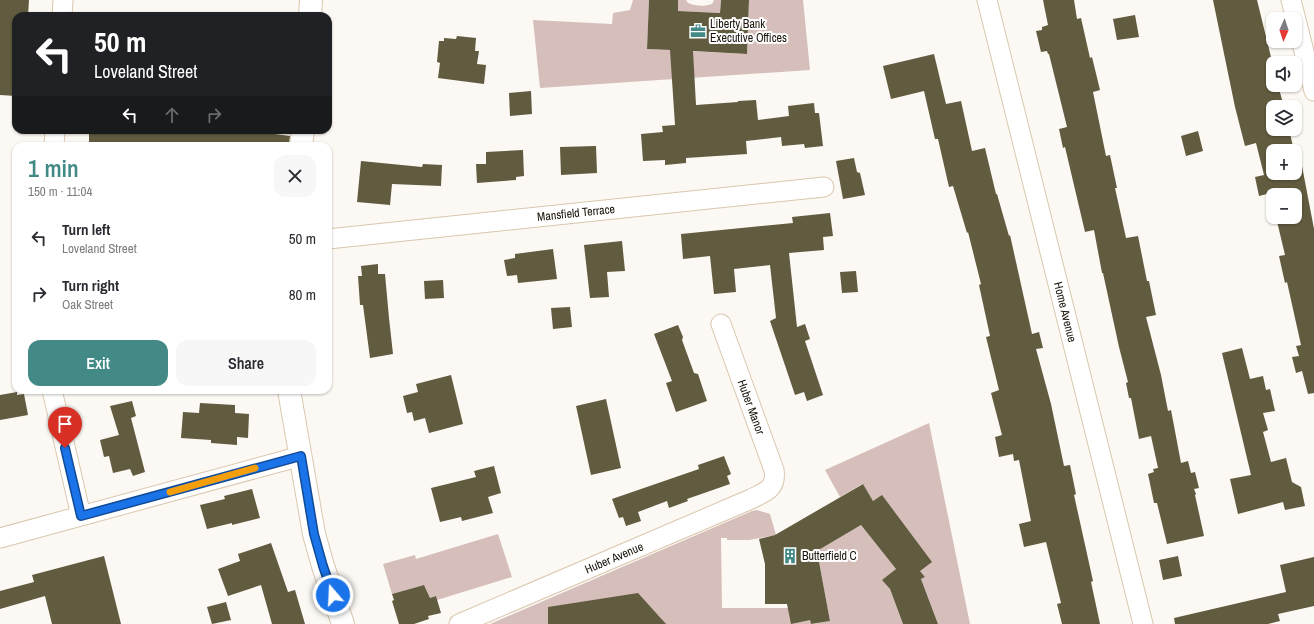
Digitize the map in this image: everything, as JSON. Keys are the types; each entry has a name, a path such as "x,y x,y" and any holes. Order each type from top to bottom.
{"street":[{"path":"62,12 63,0"},
{"path":"310,12 311,0"},
{"name":"Home Avenue","path":"987,0 1143,624"},
{"path":"1291,0 1314,90"},
{"name":"Mansfield Terrace","path":"332,239 824,187"},
{"name":"Huber Manor","path":"720,324 774,470 775,478 773,485 768,490"},
{"path":"53,394 81,516"},
{"path":"290,394 314,534 323,566 343,624"},
{"path":"0,538 301,456"},
{"name":"Huber Avenue","path":"459,624 768,490"}],"shaded area":[{"path":"633,0 649,0 647,49 747,54 749,0 803,0 810,70 540,88 533,20 612,24 613,13 630,10"},
{"path":"678,0 686,0 688,3 703,6 712,4 714,0 721,0 720,13 678,11"},
{"path":"929,423 970,624 938,624 921,579 925,577 920,571 882,496 873,501 862,484 840,497 825,470"},
{"path":"757,510 770,514 776,535 749,540 727,540 727,538 721,538 722,608 788,608 810,620 811,624 490,624 752,511"},
{"path":"861,525 896,569 883,580 890,589 903,624 813,624 830,621 817,551"},
{"path":"498,534 512,577 437,600 436,596 430,598 424,585 392,594 383,564 415,555 416,559"}],"building":[{"path":"0,0 29,0 28,12 12,12 12,96 0,95"},
{"path":"649,0 678,0 678,11 720,13 721,0 749,0 747,54 693,51 696,105 756,100 758,120 789,116 788,106 814,103 815,113 819,113 823,146 805,148 804,144 782,146 781,137 746,141 747,154 686,158 686,163 665,165 665,160 643,161 641,134 663,132 662,126 675,125 670,50 647,49"},
{"path":"1043,0 1074,0 1077,19 1081,18 1090,58 1092,57 1100,90 1093,92 1106,156 1110,155 1117,188 1115,188 1126,238 1138,236 1147,281 1149,281 1156,315 1146,317 1161,375 1168,411 1171,410 1181,463 1188,461 1191,473 1195,472 1199,488 1194,489 1204,536 1167,544 1157,503 1154,503 1148,474 1154,472 1153,469 1158,468 1151,436 1139,439 1131,398 1129,398 1126,383 1128,382 1102,273 1094,230 1085,232 1065,147 1063,148 1059,129 1067,127 1049,54 1047,51 1041,52 1036,31 1042,30 1042,27 1048,25"},
{"path":"1213,0 1257,0 1266,37 1266,48 1269,48 1271,56 1266,56 1266,92 1280,92 1282,100 1266,100 1266,136 1291,136 1292,144 1266,144 1266,180 1302,180 1302,166 1314,229 1314,393 1308,394 1302,371 1296,373 1292,357 1299,356 1296,346 1301,345 1287,282 1285,283 1279,256 1285,255 1278,224 1302,224 1302,188 1266,188 1266,194 1259,196 1255,177 1264,175 1256,143 1245,146 1235,107"},
{"path":"1135,15 1139,37 1117,40 1113,19"},
{"path":"457,36 476,38 475,51 479,51 477,64 486,65 484,84 438,78 440,63 437,62 439,41 444,41 444,38 456,39"},
{"path":"934,54 946,104 961,101 972,151 985,148 996,194 1009,236 1010,235 1032,334 1039,332 1043,348 1036,349 1051,404 1064,466 1070,465 1076,494 1074,495 1093,581 1091,582 1100,624 1062,624 1057,604 1061,603 1046,542 1024,547 1019,524 1031,521 1019,460 1014,461 1013,454 999,457 995,437 1002,435 991,393 999,390 986,337 990,336 979,285 981,284 968,232 967,233 953,186 949,187 938,139 935,139 924,91 891,99 883,66"},
{"path":"531,91 532,114 510,116 509,93"},
{"path":"1198,131 1203,151 1186,156 1181,136"},
{"path":"89,134 275,134 290,136 289,142 89,142"},
{"path":"596,146 597,173 561,175 560,147"},
{"path":"523,150 524,176 516,177 516,180 477,183 476,164 486,164 486,152"},
{"path":"854,158 857,172 860,173 865,195 843,199 836,161"},
{"path":"361,161 422,167 423,164 442,165 441,186 392,184 390,205 357,202"},
{"path":"830,213 833,236 823,237 824,250 789,253 797,327 805,324 810,339 805,341 823,395 807,401 804,392 795,395 770,321 776,318 770,265 734,269 736,292 714,294 710,256 683,259 681,234 793,223 792,217"},
{"path":"622,241 625,271 607,272 609,297 590,298 584,245"},
{"path":"553,249 557,279 518,283 517,275 507,276 504,260 515,258 515,254"},
{"path":"378,264 378,274 385,274 393,354 370,358 363,305 360,305 358,276 362,276 361,266"},
{"path":"856,271 858,292 842,293 840,272"},
{"path":"443,280 444,298 425,299 424,281"},
{"path":"570,307 572,327 553,329 551,308"},
{"path":"678,325 694,373 698,374 707,401 676,412 666,383 672,381 654,334"},
{"path":"1242,348 1250,379 1263,376 1266,390 1270,389 1275,411 1263,413 1268,430 1263,432 1271,462 1286,458 1292,482 1301,487 1305,506 1285,510 1283,502 1238,514 1230,479 1251,475 1222,353"},
{"path":"451,375 463,424 429,433 425,418 414,421 412,412 407,413 403,396 418,392 416,384"},
{"path":"12,393 17,395 24,394 28,415 0,420 0,395"},
{"path":"606,399 621,468 591,475 576,406"},
{"path":"132,401 136,416 131,418 145,472 133,476 130,469 113,473 109,456 104,457 100,440 119,435 110,406"},
{"path":"200,403 235,405 235,413 249,414 248,438 237,437 237,445 211,443 211,440 181,438 183,412 199,413"},
{"path":"724,456 731,474 727,476 730,484 687,499 688,501 669,508 667,501 638,512 641,521 626,526 623,517 619,518 612,499 699,469 698,465"},
{"path":"494,466 501,493 488,497 493,513 462,521 461,517 440,522 431,488 476,477 474,471"},
{"name":"Butterfield C","path":"863,484 873,501 882,495 932,562 920,571 925,577 921,579 938,624 903,624 890,589 882,580 896,569 861,525 817,551 830,621 811,624 810,620 791,624 787,604 765,604 765,564 759,539 775,535"},
{"path":"252,489 260,518 207,529 200,505 225,499 224,496"},
{"path":"271,543 288,592 295,590 305,624 272,624 261,585 228,596 218,569 240,561 238,554"},
{"path":"104,556 121,624 52,624 45,596 0,609 0,591 34,582 32,575"},
{"path":"1178,556 1182,576 1163,580 1159,560"},
{"path":"1314,557 1314,606 1278,614 1280,621 1268,624 1175,624 1174,618 1286,592 1280,565"},
{"path":"424,585 430,598 436,596 441,613 428,616 429,619 414,624 399,624 392,601 394,600 392,594"},
{"path":"638,593 666,624 548,624 548,607"},
{"path":"226,602 231,620 212,624 207,607"}],"slow traffic":[{"path":"170,492 255,468"}],"place":[{"name":"Liberty Bank Executive Offices","path":"698,31"},
{"name":"Butterfield C","path":"790,556"}],"route":[{"path":"65,448 81,516 301,456 314,534 333,595"}]}
